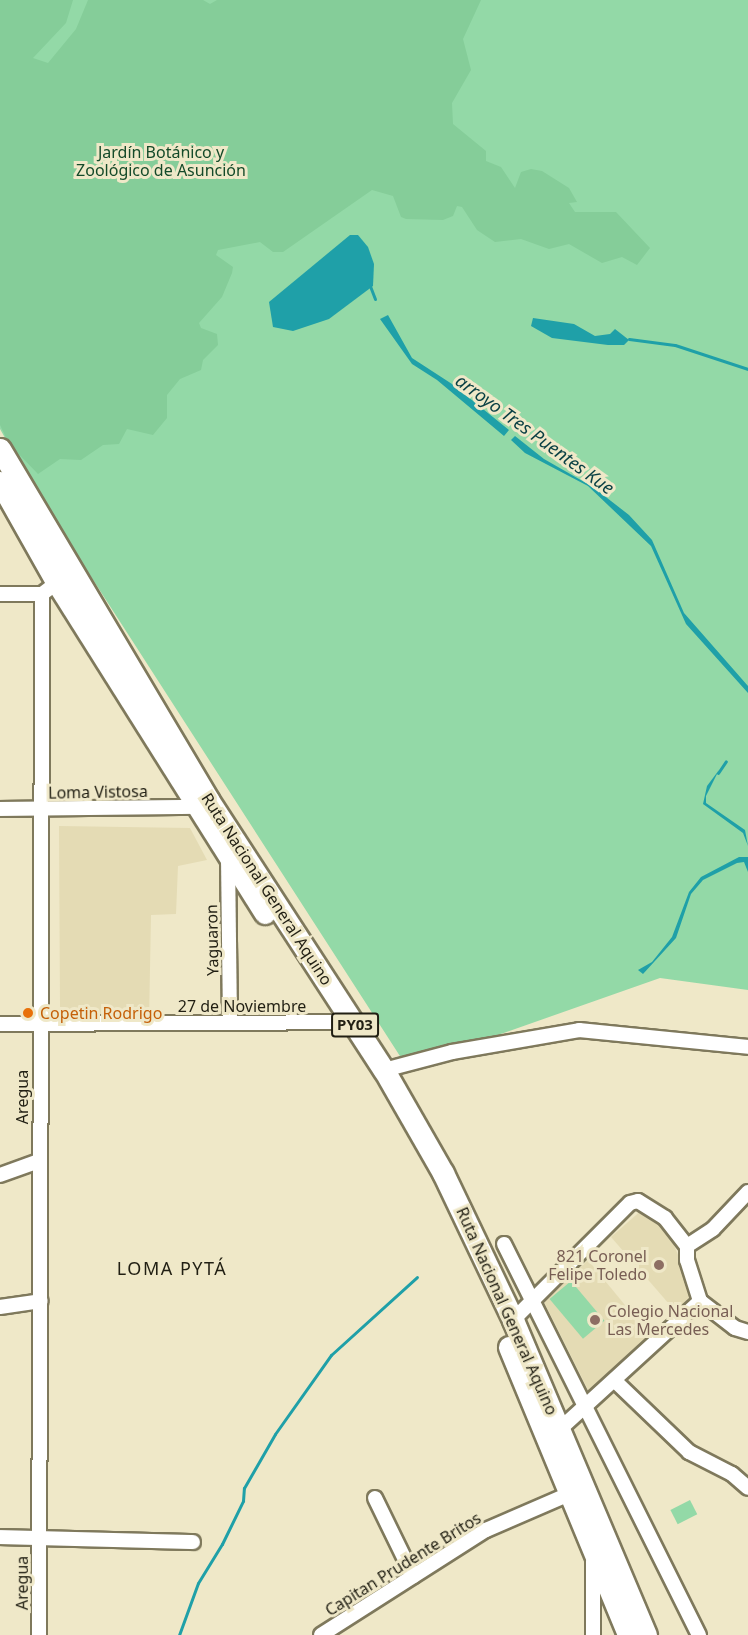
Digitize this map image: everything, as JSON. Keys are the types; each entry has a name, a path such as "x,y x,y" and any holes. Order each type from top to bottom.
{"highway":[{"name":"Ruta Nacional General Aquino","path":"0,449 56,583 209,801 384,1070 443,1173 513,1320 646,1635"},
{"name":"Ruta Nacional General Aquino","path":"0,482 56,583 228,858 339,1022 411,1137 450,1212 628,1635"}],"street":[{"path":"0,594 56,583"},
{"name":"Aregua","path":"39,1635 41,1300 39,1024 43,809 56,583"},
{"name":"Loma Vistosa","path":"0,809 196,807"},
{"name":"Yaguaron","path":"228,858 230,1022"},
{"name":"27 de Noviembre","path":"0,1024 339,1022"},
{"path":"384,1070 452,1052 579,1030 748,1047"},
{"path":"0,1175 39,1161"},
{"path":"687,1246 713,1229 748,1192"},
{"path":"513,1320 630,1203 648,1204 665,1218 687,1246 687,1260 700,1301 728,1324 748,1332"},
{"path":"504,1244 587,1406 699,1635"},
{"path":"0,1307 41,1300"},
{"path":"560,1429 700,1301"},
{"path":"615,1381 689,1452 732,1474 748,1488"},
{"name":"Capitan Prudente Britos","path":"321,1635 486,1530 569,1494"},
{"path":"375,1498 413,1576"},
{"path":"0,1537 193,1542"},
{"path":"593,1556 593,1635"}],"shaded area":[{"path":"59,826 190,828 207,860 178,866 176,914 151,915 149,1023 67,1016 60,1007"},
{"name":"821 Coronel Felipe Toledo","path":"644,1208 670,1236 694,1292 676,1312 611,1237"},
{"name":"Colegio Nacional Las Mercedes","path":"588,1260 652,1338 591,1396 544,1302"}],"green space":[{"path":"0,0 748,0 748,990 660,978 407,1067 28,479 0,429"},
{"name":"Jardín Botánico y Zoológico de Asunción","path":"0,0 73,0 66,23 33,58 48,63 76,29 88,0 203,0 210,4 217,0 481,0 463,39 471,70 452,103 453,124 486,151 486,161 501,167 515,188 521,172 531,169 542,171 569,188 577,202 569,203 575,212 616,212 650,248 637,265 622,257 602,263 569,244 549,249 521,239 495,242 477,230 462,207 457,206 453,216 443,220 406,219 401,217 393,196 372,190 283,252 273,252 260,242 218,250 216,255 233,267 232,273 222,297 199,323 201,328 217,334 218,345 203,360 201,370 180,379 167,395 167,418 153,435 127,429 119,444 103,445 81,460 60,459 38,474 9,444 0,425"},
{"path":"571,1281 604,1321 583,1339 550,1299"},
{"path":"690,1500 697,1514 678,1524 670,1510"}],"water":[{"path":"350,235 358,235 368,247 374,264 373,286 329,319 293,331 273,327 269,302"},
{"path":"388,315 412,358 452,384 509,430 504,436 437,380 412,364 380,319"},
{"path":"533,318 574,324 595,336 610,334 615,329 629,340 624,345 608,345 552,338 531,326"},
{"path":"515,436 544,459 593,487 629,515 652,540 684,613 748,686 748,693 686,624 651,546 588,486 525,453 511,440"},
{"path":"719,770 706,796 706,803 745,830 748,846 743,833 703,804 707,786"},
{"path":"739,857 748,857 748,872 744,862 737,863 703,880 691,894 676,938 643,974 638,970 652,962 672,937 689,892 701,877"}],"waterway":[{"name":"arroyo Tres Puentes Kue","path":"370,286 375,299"},
{"path":"629,339 675,345 748,369"},
{"path":"718,773 726,761"},
{"path":"179,1635 198,1583 222,1544 243,1501 244,1488 275,1434 331,1355 417,1277"}],"place":[{"name":"Copetin Rodrigo","path":"28,1013"},
{"name":"821 Coronel Felipe Toledo","path":"659,1265"},
{"name":"Colegio Nacional Las Mercedes","path":"595,1320"}],"district":[{"name":"LOMA PYTÁ","path":"172,1268"}]}
